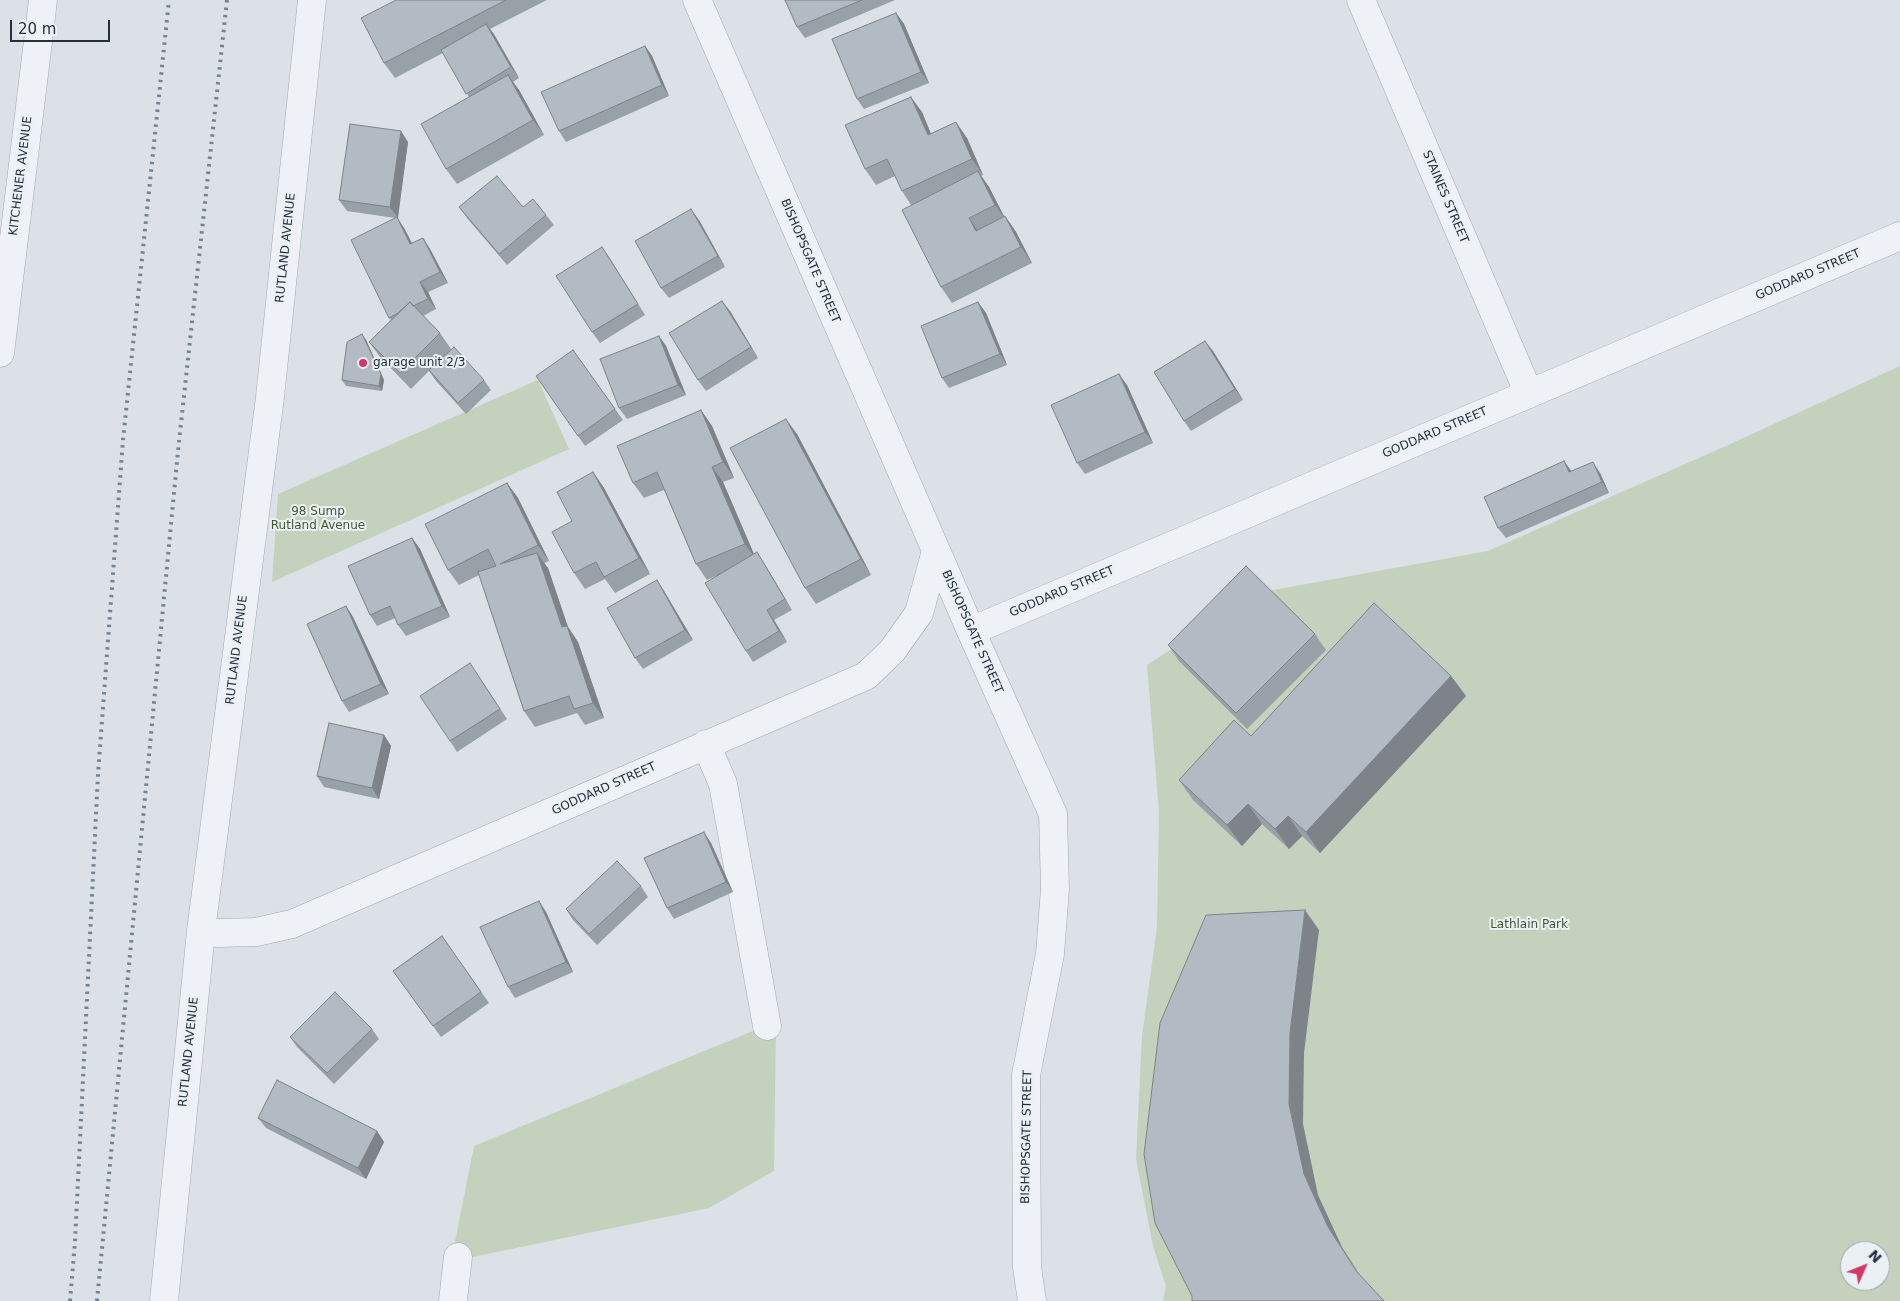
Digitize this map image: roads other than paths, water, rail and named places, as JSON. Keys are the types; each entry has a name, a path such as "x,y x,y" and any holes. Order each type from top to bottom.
{"street":[{"name":"KITCHENER AVENUE","path":"0,353 43,0"},
{"name":"RUTLAND AVENUE","path":"164,1301 201,930 270,397 312,0"},
{"name":"BISHOPSGATE STREET","path":"698,0 936,551 1053,814 1055,889 1050,954 1026,1075 1027,1267 1032,1301"},
{"name":"STAINES STREET","path":"1361,0 1529,394"},
{"name":"GODDARD STREET","path":"971,631 1900,236"},
{"name":"GODDARD STREET","path":"201,930 219,933 256,932 292,924 866,676 892,651 919,612 936,551"},
{"path":"706,744 723,784 767,1026"},
{"path":"453,1301 458,1257"}],"railway":[{"path":"70,1301 75,1242 98,774 123,440 169,0"},
{"path":"97,1301 178,451 227,0"}],"place":[{"name":"garage unit 2/3","path":"363,363"}],"park label":[{"name":"98 Sump Rutland Avenue","path":"318,519"},
{"name":"Lathlain Park","path":"1529,925"}]}
